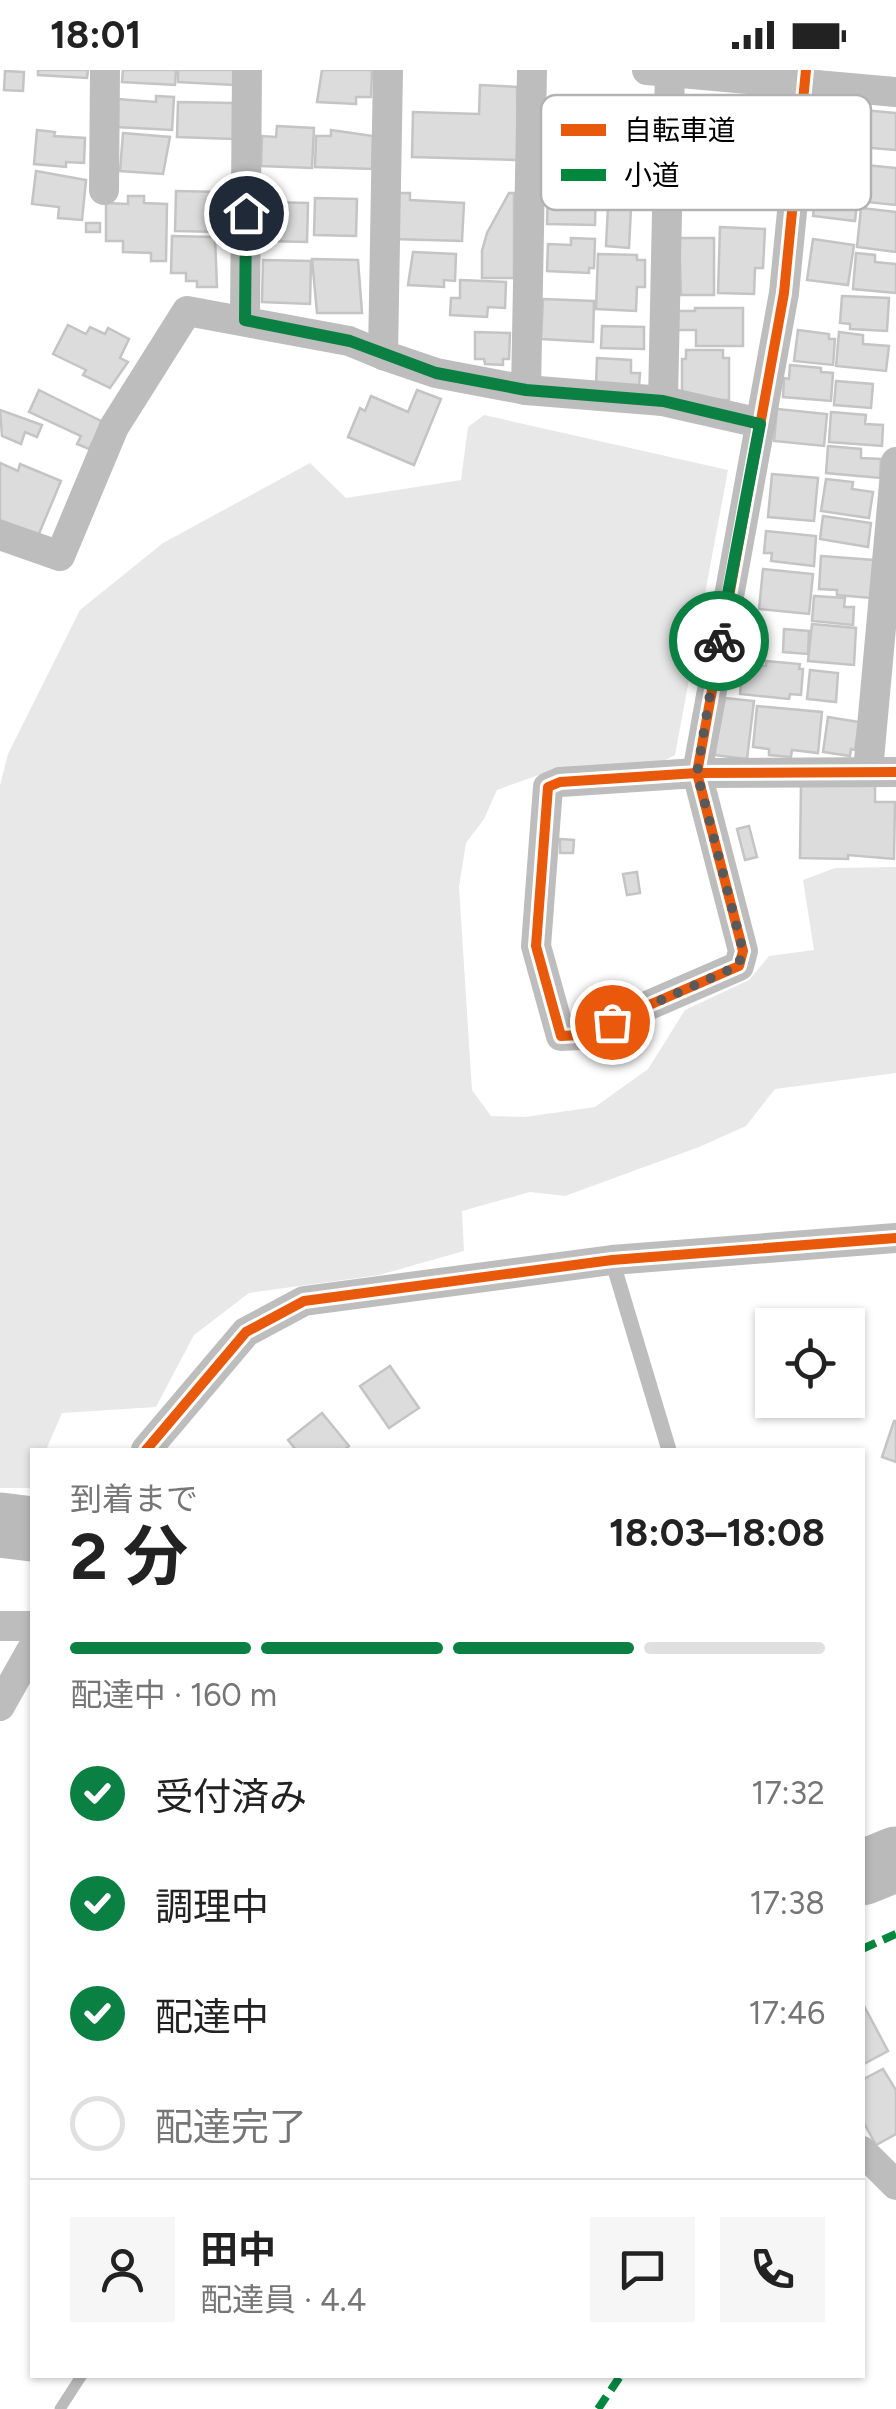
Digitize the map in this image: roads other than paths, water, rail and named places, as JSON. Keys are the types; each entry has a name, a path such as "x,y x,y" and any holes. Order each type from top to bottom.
{"street":[{"path":"104,190 105,70"},
{"path":"245,320 247,70"},
{"path":"383,355 388,70"},
{"path":"526,390 532,70"},
{"path":"663,71 806,77 896,92"},
{"path":"663,210 663,401"},
{"path":"793,210 784,294 697,773 743,951 738,966 580,1035 561,1036 536,946 548,788 560,782 697,773 882,771 896,462"},
{"path":"0,535 60,556 114,427 187,310 350,341 436,373 526,390 663,401 760,424"},
{"path":"148,1448 246,1332 304,1301 612,1260 896,1238"},
{"path":"0,1626 30,1626"},
{"path":"0,1706 30,1652"}],"lane":[{"path":"612,1260 668,1448"}],"waterway":[{"path":"0,1525 30,1529"},
{"path":"865,1872 896,1859"},
{"path":"60,2409 80,2378"}]}
